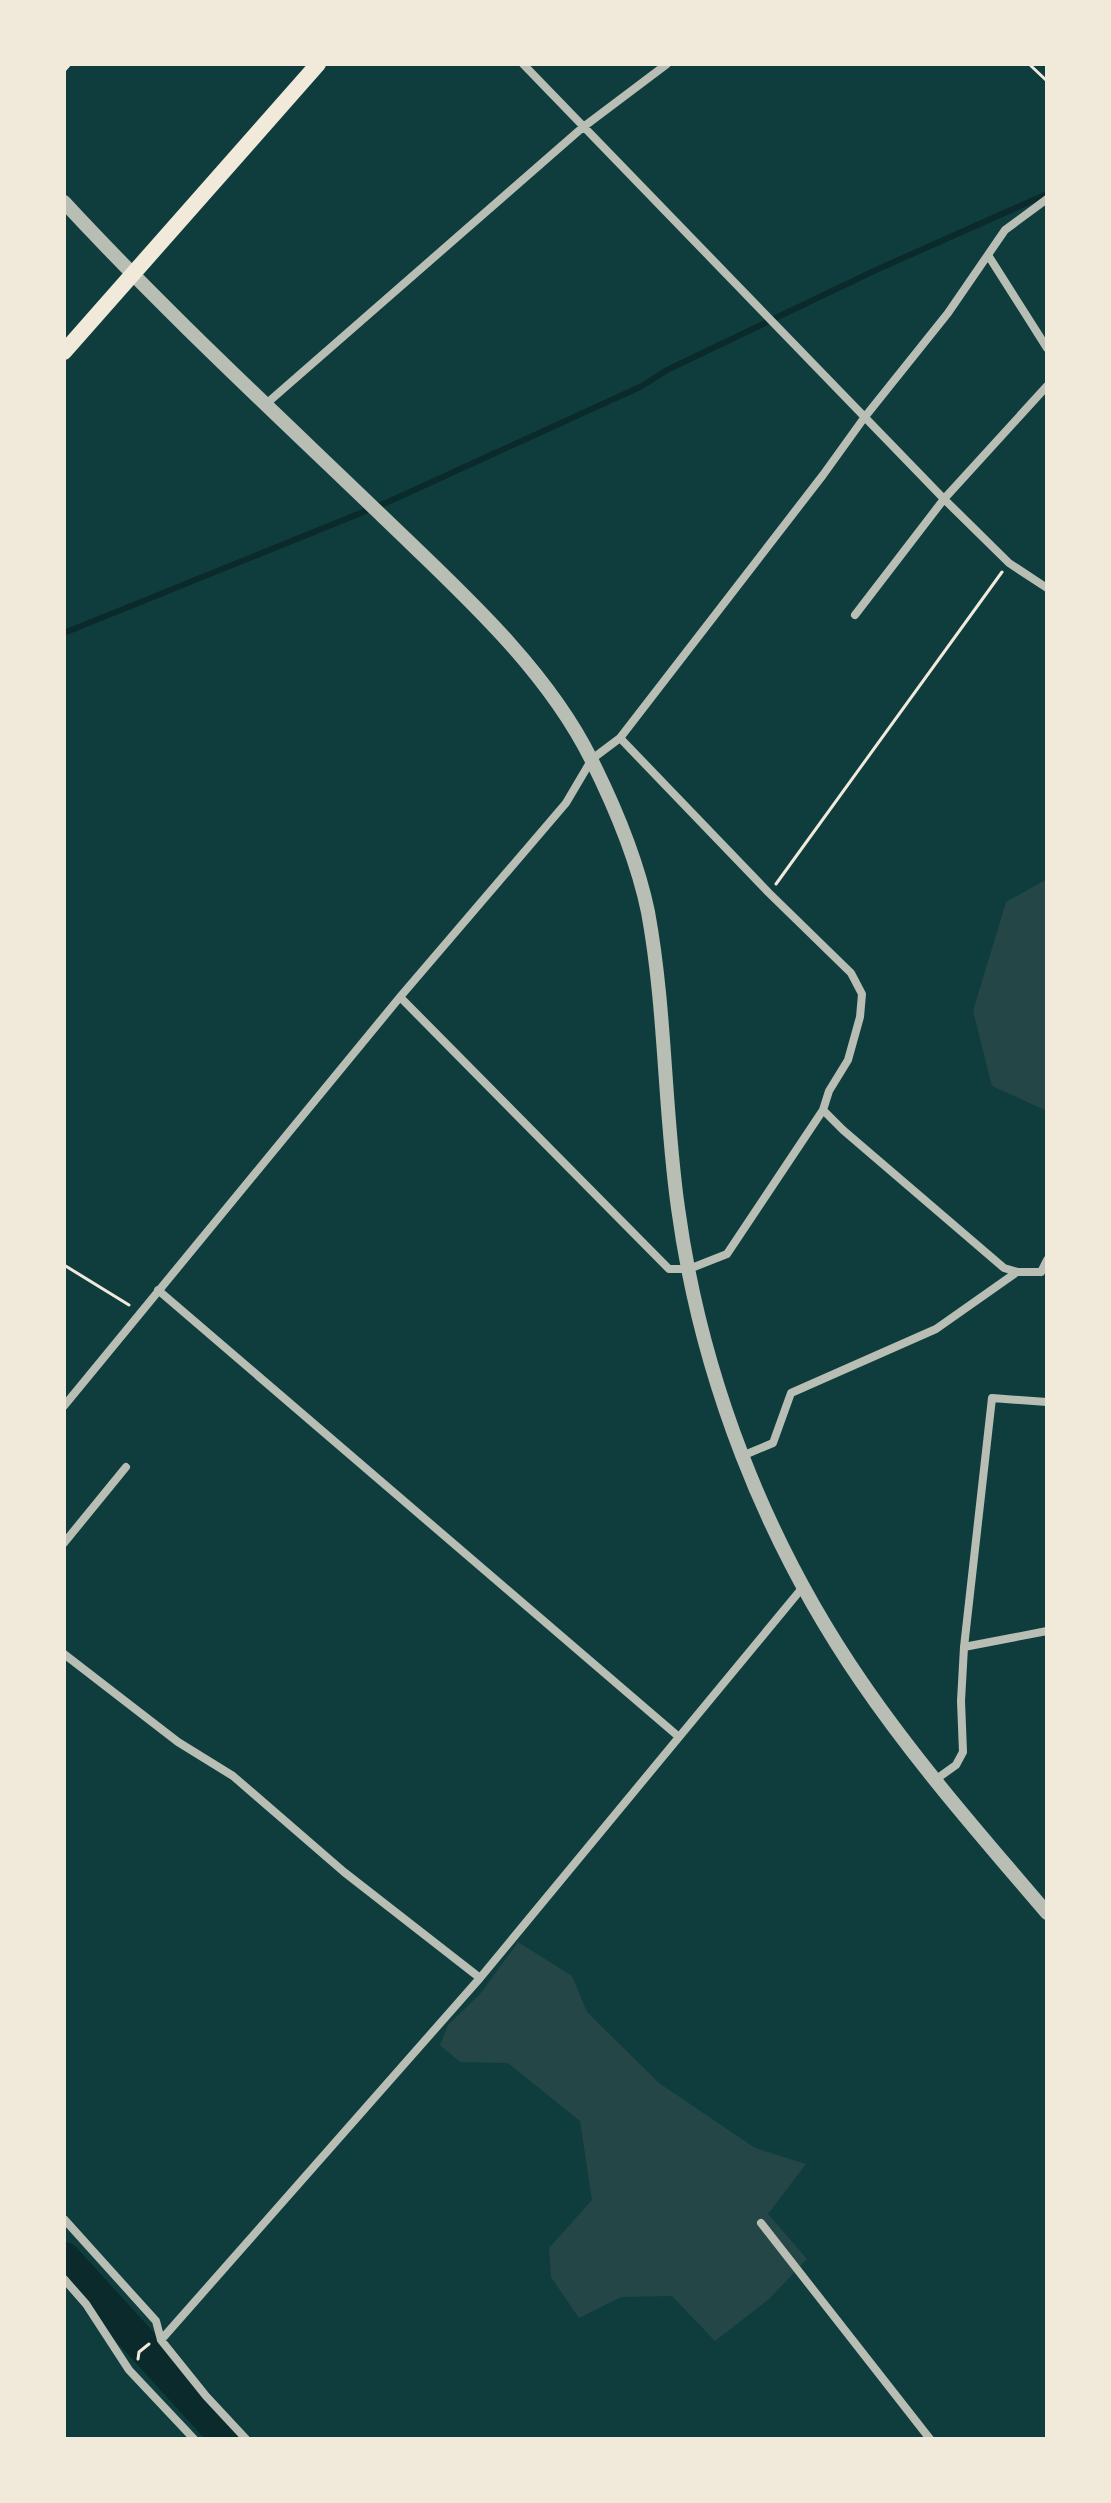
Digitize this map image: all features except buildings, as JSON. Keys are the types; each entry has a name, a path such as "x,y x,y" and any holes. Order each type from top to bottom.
{"main road":[{"path":"64,352 318,64"}],"street":[{"path":"523,64 944,499 1009,563 1047,588"},
{"path":"266,404 582,128 667,64"},
{"path":"64,1406 400,997 566,803 592,759 620,738 948,313 1005,230 1047,199"},
{"path":"64,202 132,275 437,569 534,670 571,721 592,759 625,833 647,906 658,975 677,1207 710,1362 742,1456 803,1587 861,1681 935,1780 1047,1913"},
{"path":"988,255 1047,348"},
{"path":"855,615 944,499 1047,386"},
{"path":"400,997 669,1269 689,1269 727,1254 823,1110 829,1091 848,1060 860,1017 862,994 851,973 620,738"},
{"path":"823,1110 1004,1268 1017,1272 1041,1272"},
{"path":"1041,1272 1047,1260"},
{"path":"742,1456 773,1443 791,1393 936,1329 1017,1272"},
{"path":"1041,1272 1047,1281"},
{"path":"158,1290 679,1737"},
{"path":"935,1780 956,1765 963,1752 961,1701 964,1647 992,1398 1047,1402"},
{"path":"64,1543 126,1467"},
{"path":"161,2340 480,1978 803,1587"},
{"path":"964,1647 1047,1631"},
{"path":"64,1654 178,1742 233,1776 344,1872 480,1978"},
{"path":"64,2219 156,2321 161,2340 246,2439"},
{"path":"761,2223 930,2439"},
{"path":"64,2279 86,2304 129,2370 194,2439"}],"path":[{"path":"64,71 70,64"},
{"path":"1029,64 1047,81"},
{"path":"769,893 1009,563"},
{"path":"64,1265 140,1312"},
{"path":"139,2352 151,2342"}],"shaded area":[{"path":"1047,879 1047,1111 992,1086 973,1011 1006,902"},
{"path":"518,1942 572,1976 587,2012 659,2083 755,2148 806,2164 768,2214 807,2259 769,2299 715,2341 672,2296 621,2297 579,2318 551,2277 549,2248 592,2200 580,2121 508,2063 460,2062 440,2045 448,2025 481,1993"}],"waterway":[{"path":"64,633 388,502 642,386 667,370 876,270 1047,194"},
{"path":"64,2259 228,2439"}]}
